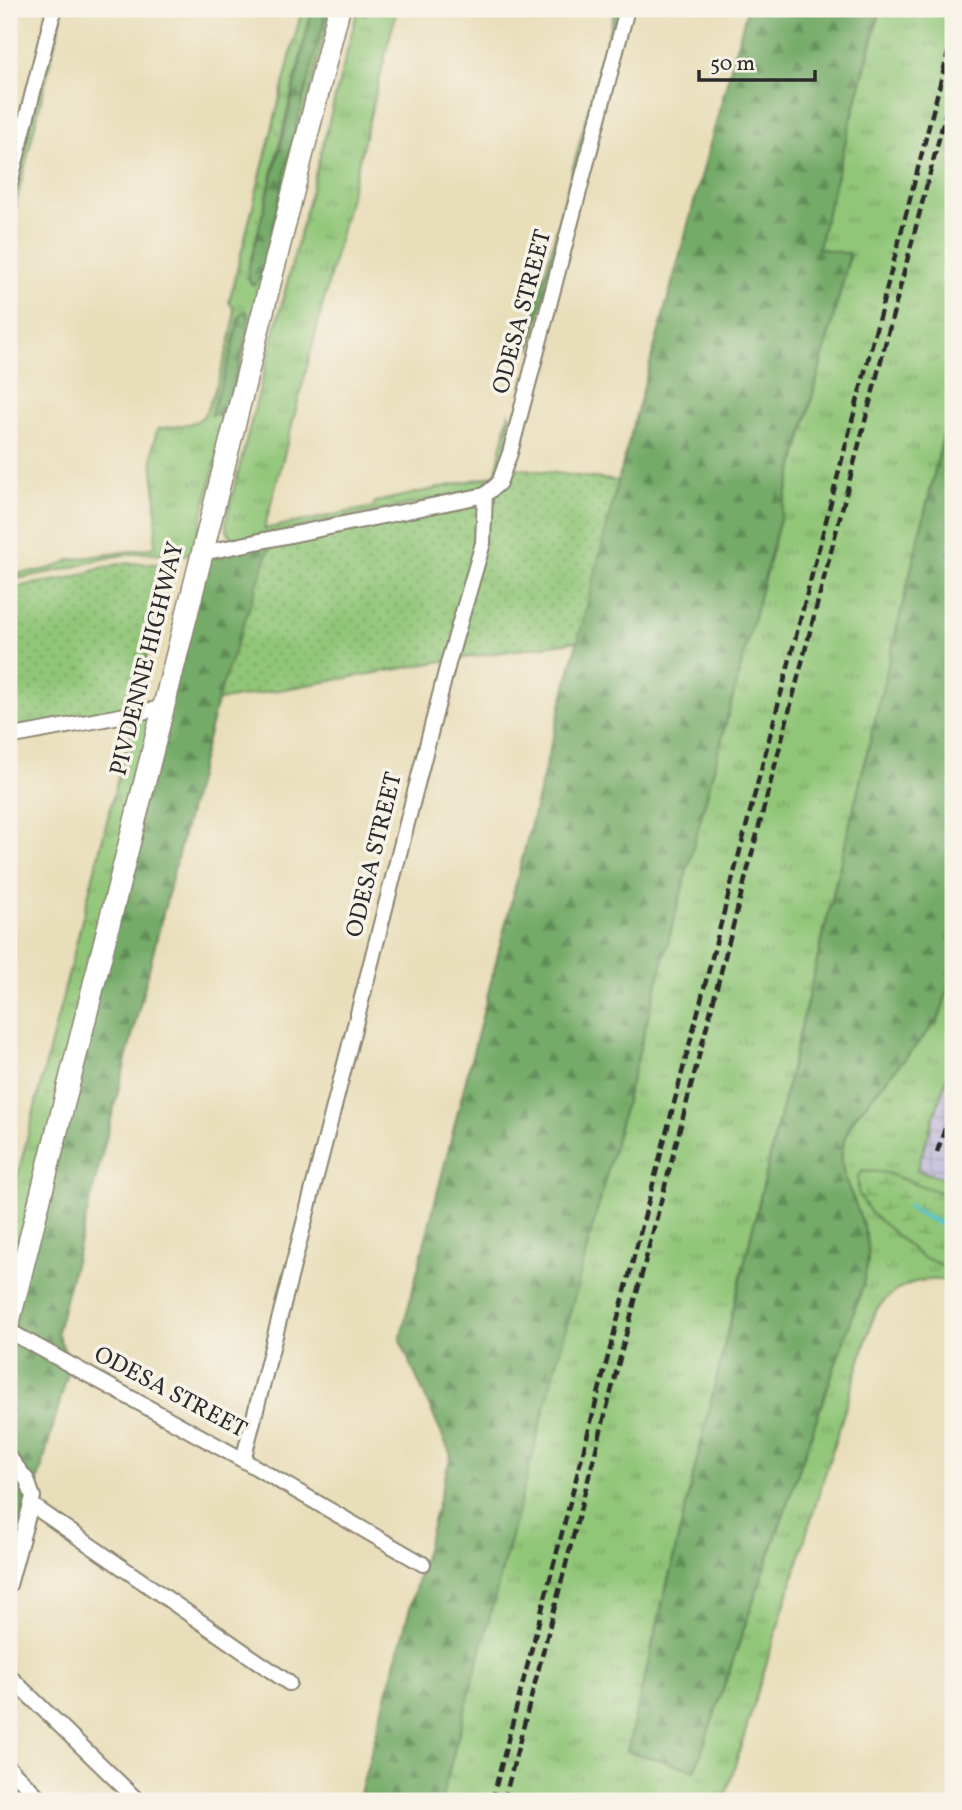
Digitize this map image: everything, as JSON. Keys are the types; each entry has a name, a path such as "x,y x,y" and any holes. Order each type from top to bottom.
{"street":[{"path":"9,187 54,9"},
{"name":"PIVDENNE HIGHWAY","path":"9,1318 338,9"},
{"name":"ODESA STREET","path":"9,1318 243,1460 449,660 483,543 485,495 499,483 510,453 627,9"},
{"path":"202,553 485,495"},
{"path":"9,737 162,708"},
{"path":"9,1457 32,1489 32,1505 9,1585"},
{"path":"243,1460 423,1564"},
{"path":"32,1505 289,1683"},
{"path":"9,1676 138,1801"},
{"path":"9,1768 43,1801"}],"shaded area":[{"path":"953,1057 953,1181 917,1170"}],"green space":[{"path":"58,9 63,9 9,233 9,204"},
{"path":"302,9 312,9 247,278 263,272 301,107 327,9 331,9 194,549 177,556 148,553 124,555 9,580 9,574 40,570 69,560 155,545 155,438 158,429 191,423 205,413 216,387 233,326 233,307 229,302","holes":["249,316 226,404 220,417 218,414 239,317"]},
{"path":"312,9 327,9 292,142 263,272 255,285 250,283 248,270"},
{"path":"358,9 365,15 369,9 397,9 264,529 373,507 375,502 492,476 496,472 509,413 506,448 496,476 478,489 238,540 228,532 226,519"},
{"path":"615,9 623,9 531,347 524,353"},
{"path":"747,9 880,9 818,248 850,254 441,1801 358,1801 451,1455 400,1340 618,481"},
{"path":"881,9 953,9 953,395 627,1751 695,1770 863,1285 868,1247 863,1223 842,1165 846,1134 856,1115 939,1019 953,972 953,1057 917,1170 953,1181 953,1282 930,1280 909,1284 891,1295 875,1312 724,1801 440,1801 850,255 817,249"},
{"path":"247,311 243,347 220,418 218,414 211,415 239,317"},
{"path":"953,395 953,972 939,1019 856,1115 846,1134 842,1165 863,1223 868,1247 863,1285 695,1770 627,1751"},
{"path":"516,468 618,481 578,641 449,660 217,701 273,539 469,500 504,471"},
{"path":"273,539 217,701 57,1332 70,1365 9,1585 9,1322 202,553"},
{"path":"125,563 158,564 165,572 134,714 9,737 9,588 75,577"},
{"path":"162,708 9,1310 9,1210 134,714"},
{"path":"864,1170 886,1173 953,1197 953,1270 920,1256 871,1213 858,1193 858,1176"}],"waterway":[{"path":"909,1207 953,1231"}],"railway":[{"path":"492,1801 953,34"},
{"path":"504,1801 953,85"},
{"path":"937,1152 953,1105"},
{"path":"951,1156 953,1149"}]}
